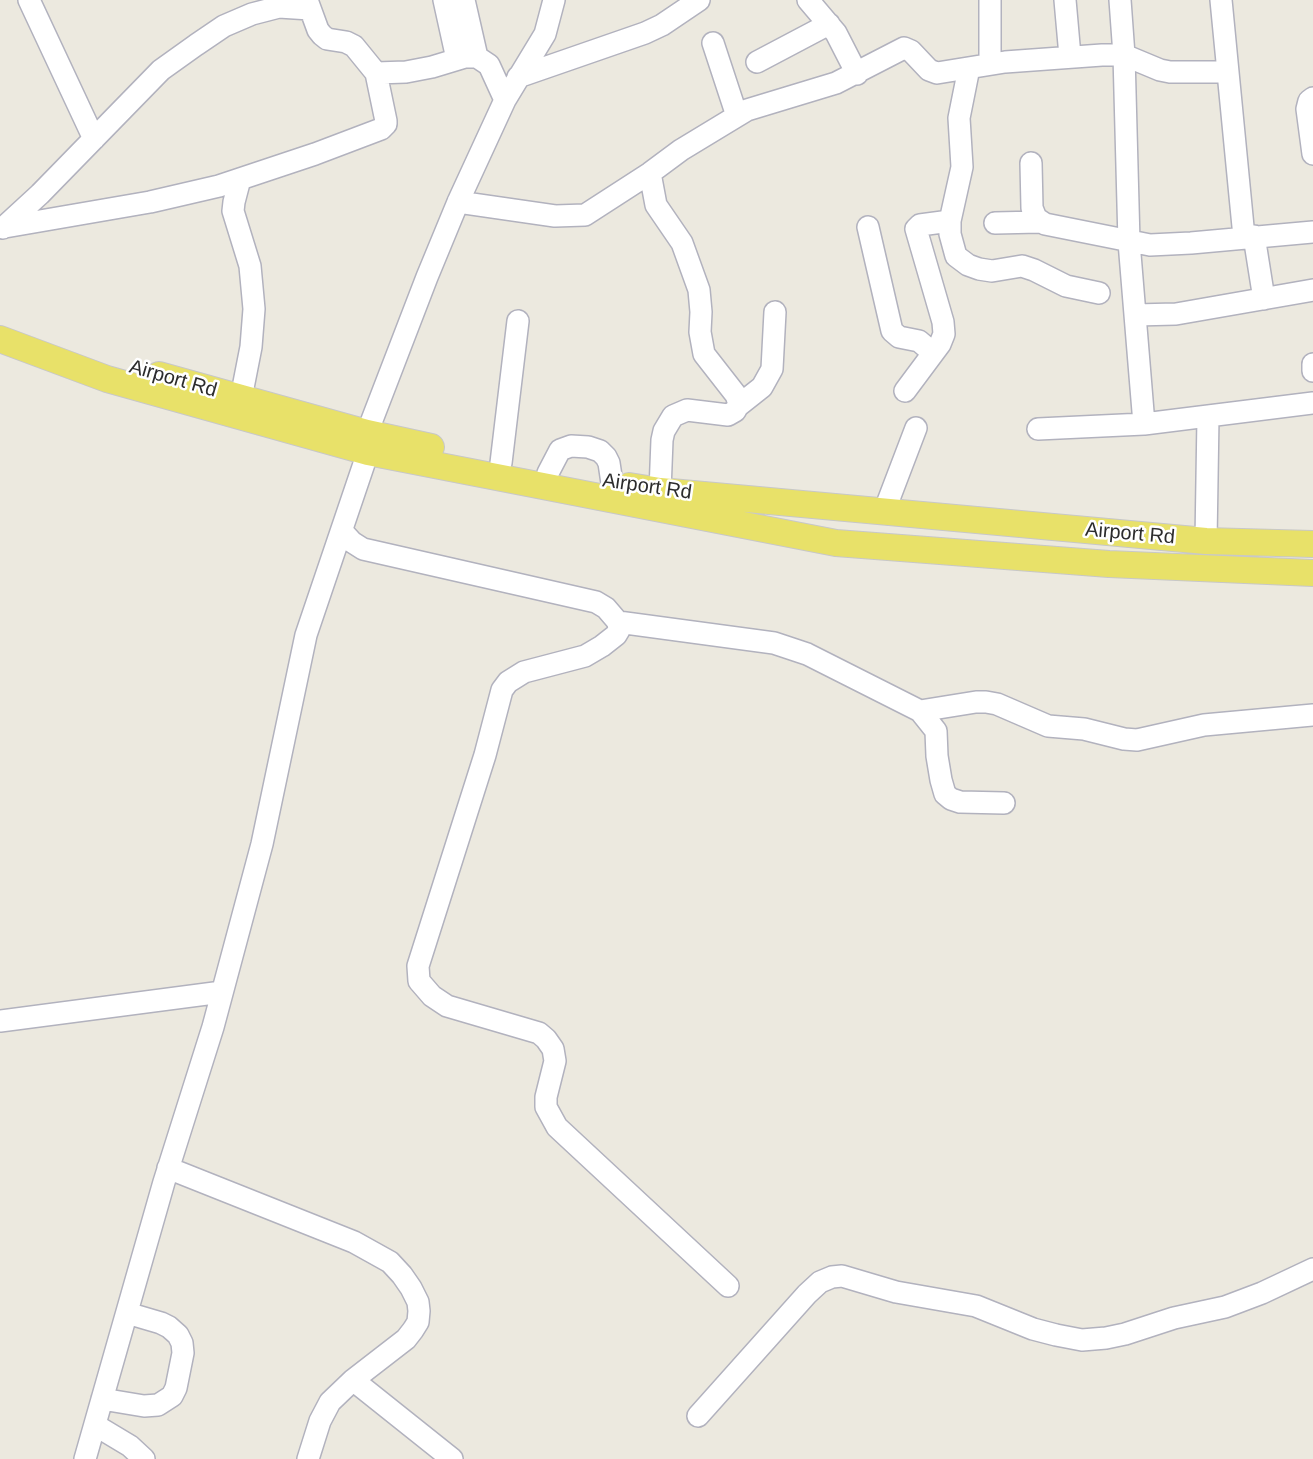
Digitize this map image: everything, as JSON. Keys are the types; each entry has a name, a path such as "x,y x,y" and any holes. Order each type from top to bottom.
{"main road":[{"name":"Airport Rd","path":"0,321 114,363 241,398 368,443 501,463 660,491 1206,541 1313,544"},
{"path":"0,339 107,379 368,443 836,543 1109,564 1313,573"}],"street":[{"path":"29,0 94,139"},
{"path":"444,0 467,58"},
{"path":"464,0 467,58"},
{"path":"85,1459 168,1168 213,1027 262,844 306,635 342,531 368,443 427,277 458,202 505,100 545,34 554,0"},
{"path":"518,77 645,33 662,25 699,0"},
{"path":"808,0 829,24 857,74"},
{"path":"990,0 990,64"},
{"path":"1065,0 1070,56"},
{"path":"1120,0 1124,55 1129,242 1144,424"},
{"path":"1221,0 1227,72 1249,237 1264,299"},
{"path":"308,5 322,35 327,39 346,42 354,46 375,73 386,121 381,129 315,154 189,194 2,229 40,194 161,70 224,26 252,14 279,7 308,5"},
{"path":"758,62 829,24"},
{"path":"713,43 737,116"},
{"path":"458,202 555,216 578,217 593,212 681,150 737,116 762,104 828,87 906,48 934,72 1070,56 1124,55 1170,72 1227,72"},
{"path":"375,73 406,72 467,58 489,65 505,100"},
{"path":"969,68 960,118 962,167 950,220 950,234 956,256 968,266 992,271 1022,266 1066,286 1099,293"},
{"path":"1313,98 1309,101 1307,110 1313,154"},
{"path":"1031,163 1032,207 1040,222"},
{"path":"650,173 656,205 682,243 699,290 701,312 699,332 704,354 736,395 739,401 738,406"},
{"path":"240,179 233,211 250,266 254,309 251,347 241,398"},
{"path":"905,391 943,339 944,328 916,229 920,225 950,220"},
{"path":"995,223 1040,222 1129,242 1166,245 1313,232"},
{"path":"868,227 892,331 898,337 919,341 933,353"},
{"path":"1135,315 1176,314 1313,290"},
{"path":"660,491 664,430 673,416 687,410 728,415 762,387 772,369 775,312"},
{"path":"501,463 518,321"},
{"path":"1313,364 1313,371"},
{"path":"1038,429 1144,424 1313,403"},
{"path":"1206,541 1208,417"},
{"path":"885,512 916,428"},
{"path":"342,531 352,542 363,549 596,602 606,608 618,622 619,630 616,636 585,656 524,672 508,682 502,690 485,755 418,966 420,981 432,996 447,1006 539,1033 546,1039 553,1049 555,1061 546,1097 546,1107 557,1127 728,1286"},
{"path":"618,622 774,643 807,654 920,711 936,731 937,756 945,794 951,799 960,802 1004,803"},
{"path":"920,711 986,702 997,704 1048,726 1084,729 1137,740 1204,725 1313,715"},
{"path":"0,1022 222,992"},
{"path":"168,1168 354,1242 390,1262 402,1275 418,1302 417,1322 406,1339 353,1380 330,1402 320,1421 308,1459"},
{"path":"698,1416 807,1294 820,1282 832,1277 842,1276 896,1292 976,1306 1033,1329 1082,1340 1125,1334 1174,1318 1225,1307 1262,1293 1313,1269"},
{"path":"102,1399 144,1406 158,1405 172,1396 176,1388 183,1353 178,1335 161,1323 127,1313"},
{"path":"353,1380 452,1459"},
{"path":"95,1425 130,1446 144,1459"}]}
